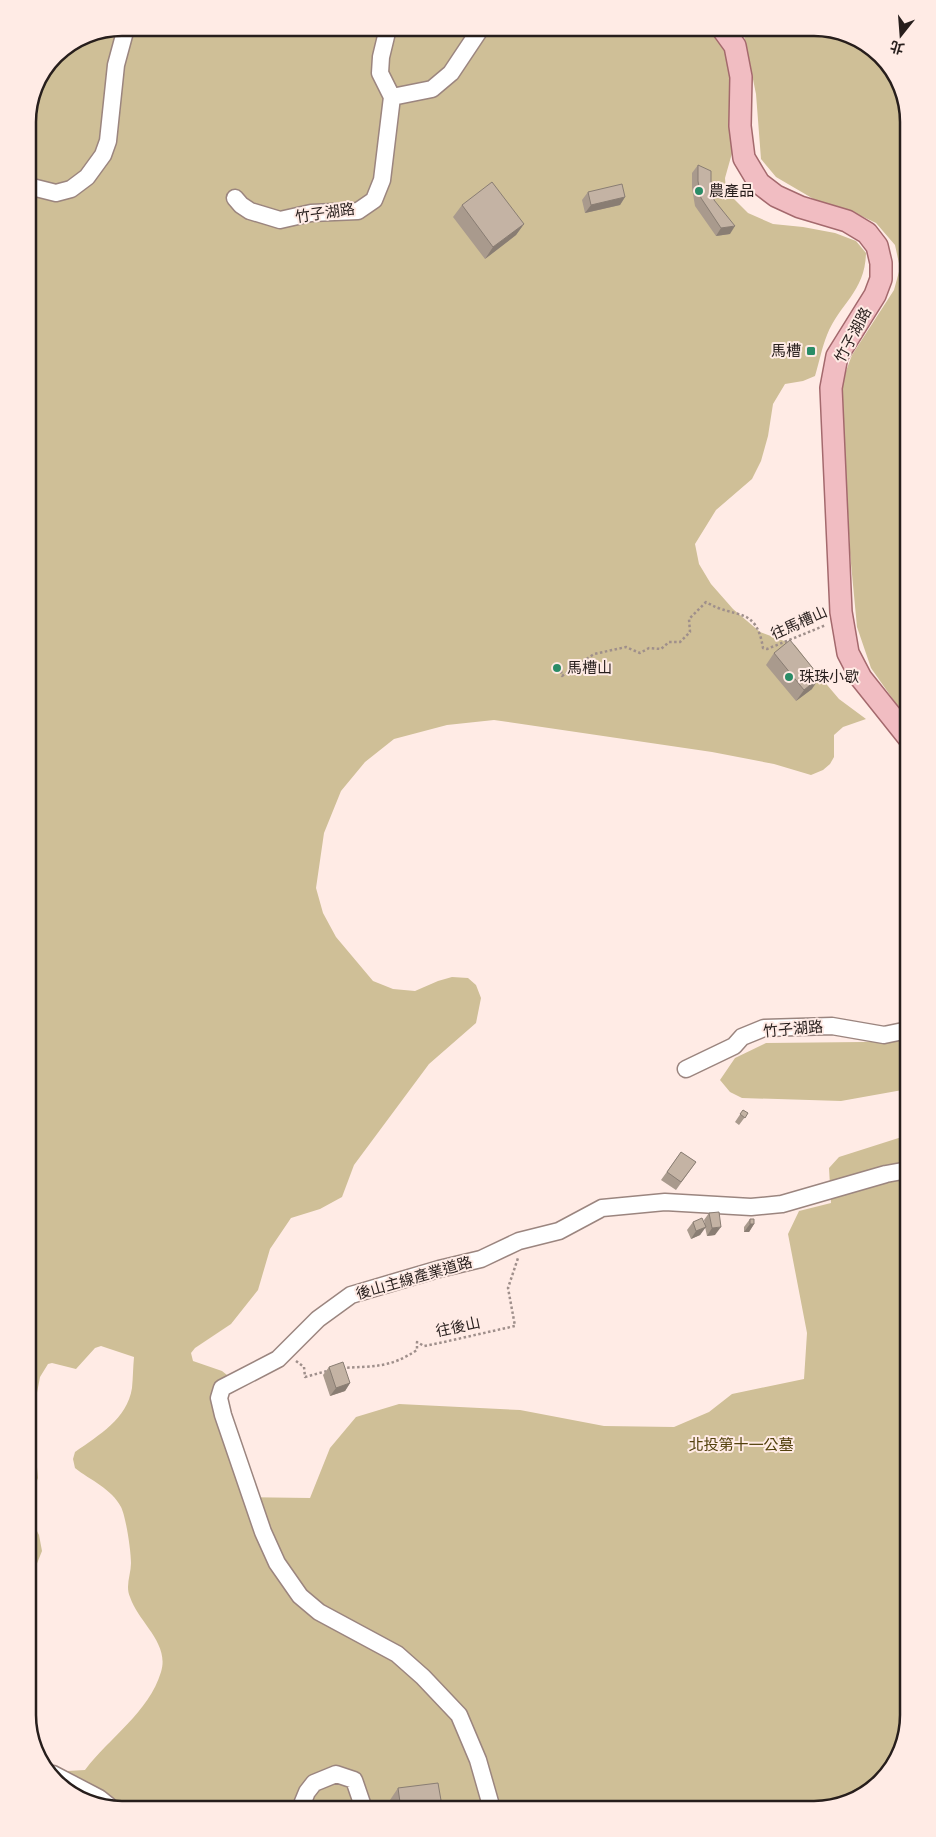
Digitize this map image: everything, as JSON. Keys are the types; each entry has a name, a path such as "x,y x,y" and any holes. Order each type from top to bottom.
{"main road":[{"name":"竹子湖路","path":"728,36 735,46 741,77 740,126 744,158 759,183 776,196 800,207 847,221 867,233 877,246 881,263 881,279 875,295 838,356 831,388 842,616 848,653 862,678 900,727"}],"street":[{"path":"36,188 56,194 71,189 87,176 103,155 108,141 116,65 124,36"},
{"path":"386,36 381,57 380,73 392,97 432,88 451,73 476,36"},
{"name":"竹子湖路","path":"235,198 250,211 280,220 311,213 358,211 366,206 374,200 382,180 392,97"},
{"name":"竹子湖路","path":"686,1069 734,1046 742,1037 764,1028 832,1026 884,1035 900,1032"},
{"name":"後山主線產業道路","path":"490,1801 478,1760 459,1715 397,1654 319,1612 300,1596 277,1563 263,1532 219,1398 222,1388 278,1359 318,1319 350,1295 481,1259 518,1241 559,1231 602,1208 665,1202 751,1207 782,1204 900,1171"},
{"path":"303,1801 314,1783 336,1774 354,1780 361,1801"},
{"path":"70,1783 96,1796"}],"path":[{"name":"往馬槽山","path":"561,671 562,676 594,654 626,647 640,652 649,648 661,649 669,642 680,642 690,632 689,619 706,602 752,620 761,634 764,648 767,649 827,624 831,619 842,616"},
{"name":"往後山","path":"336,1369 385,1366 417,1350 417,1342 424,1346 515,1326 508,1288 520,1251 516,1249 518,1241"},
{"path":"286,1352 304,1367 306,1377 331,1370"}],"green space":[{"name":"北投第十一公墓","path":"123,36 719,36 733,58 736,139 725,178 726,191 748,213 773,224 835,233 856,241 866,253 865,266 857,288 832,324 815,376 803,381 785,384 773,404 768,436 761,461 752,479 716,510 695,544 699,564 711,584 733,609 760,632 795,645 839,699 866,719 843,727 834,735 834,757 830,764 823,770 811,775 774,764 712,752 494,720 447,725 394,739 365,762 341,791 324,833 316,888 323,913 336,937 373,981 393,989 415,991 452,977 468,978 476,985 481,998 476,1023 429,1064 354,1165 342,1197 320,1209 291,1218 270,1249 258,1290 231,1324 195,1348 191,1353 193,1361 222,1371 232,1379 222,1383 243,1497 310,1498 330,1448 356,1417 399,1404 520,1410 604,1426 674,1427 709,1412 732,1394 804,1379 807,1333 788,1234 799,1211 831,1203 829,1168 839,1157 900,1138 900,1714 898,1731 891,1753 874,1775 857,1789 830,1799 813,1801 117,1801 90,1794 70,1783 55,1768 67,1771 85,1770 128,1724 147,1700 161,1672 163,1661 157,1642 139,1615 129,1593 128,1584 131,1558 121,1507 112,1495 75,1468 73,1459 75,1452 111,1425 124,1409 132,1388 134,1357 101,1346 95,1348 76,1369 52,1363 48,1364 40,1377 36,1398 36,117 43,90 51,75 75,51 90,43 106,38"},
{"path":"744,36 819,36 841,41 866,54 888,79 898,106 900,123 900,268 895,245 876,223 851,211 817,201 776,177 761,159 756,94"},
{"path":"900,268 900,708 871,668 857,627 850,553 846,473 839,414 843,379 852,355 894,290"},
{"path":"900,1040 900,1090 841,1101 742,1098 730,1092 720,1080 735,1058 766,1043 863,1042"},
{"path":"36,1466 37,1467 38,1478 36,1483"},
{"path":"36,1529 39,1535 42,1551 36,1566"}],"building":[{"path":"698,165 711,171 714,200 735,226 721,228 701,198"},
{"path":"492,182 524,224 493,247 462,205"},
{"path":"622,184 625,197 591,205 588,192"},
{"path":"790,640 820,677 804,690 774,653"},
{"path":"743,1110 748,1113 745,1118 740,1114"},
{"path":"681,1152 696,1162 681,1182 667,1172"},
{"path":"719,1212 721,1227 712,1228 709,1213"},
{"path":"702,1218 706,1227 696,1231 693,1222"},
{"path":"750,1219 754,1219 754,1224 750,1224"},
{"path":"343,1362 350,1383 336,1388 329,1367"},
{"path":"438,1783 441,1801 400,1801 398,1788"}],"place":[{"name":"農產品","path":"699,191"},
{"name":"馬槽","path":"811,351"},
{"name":"馬槽山","path":"557,668"},
{"name":"珠珠小歇","path":"789,677"}]}
